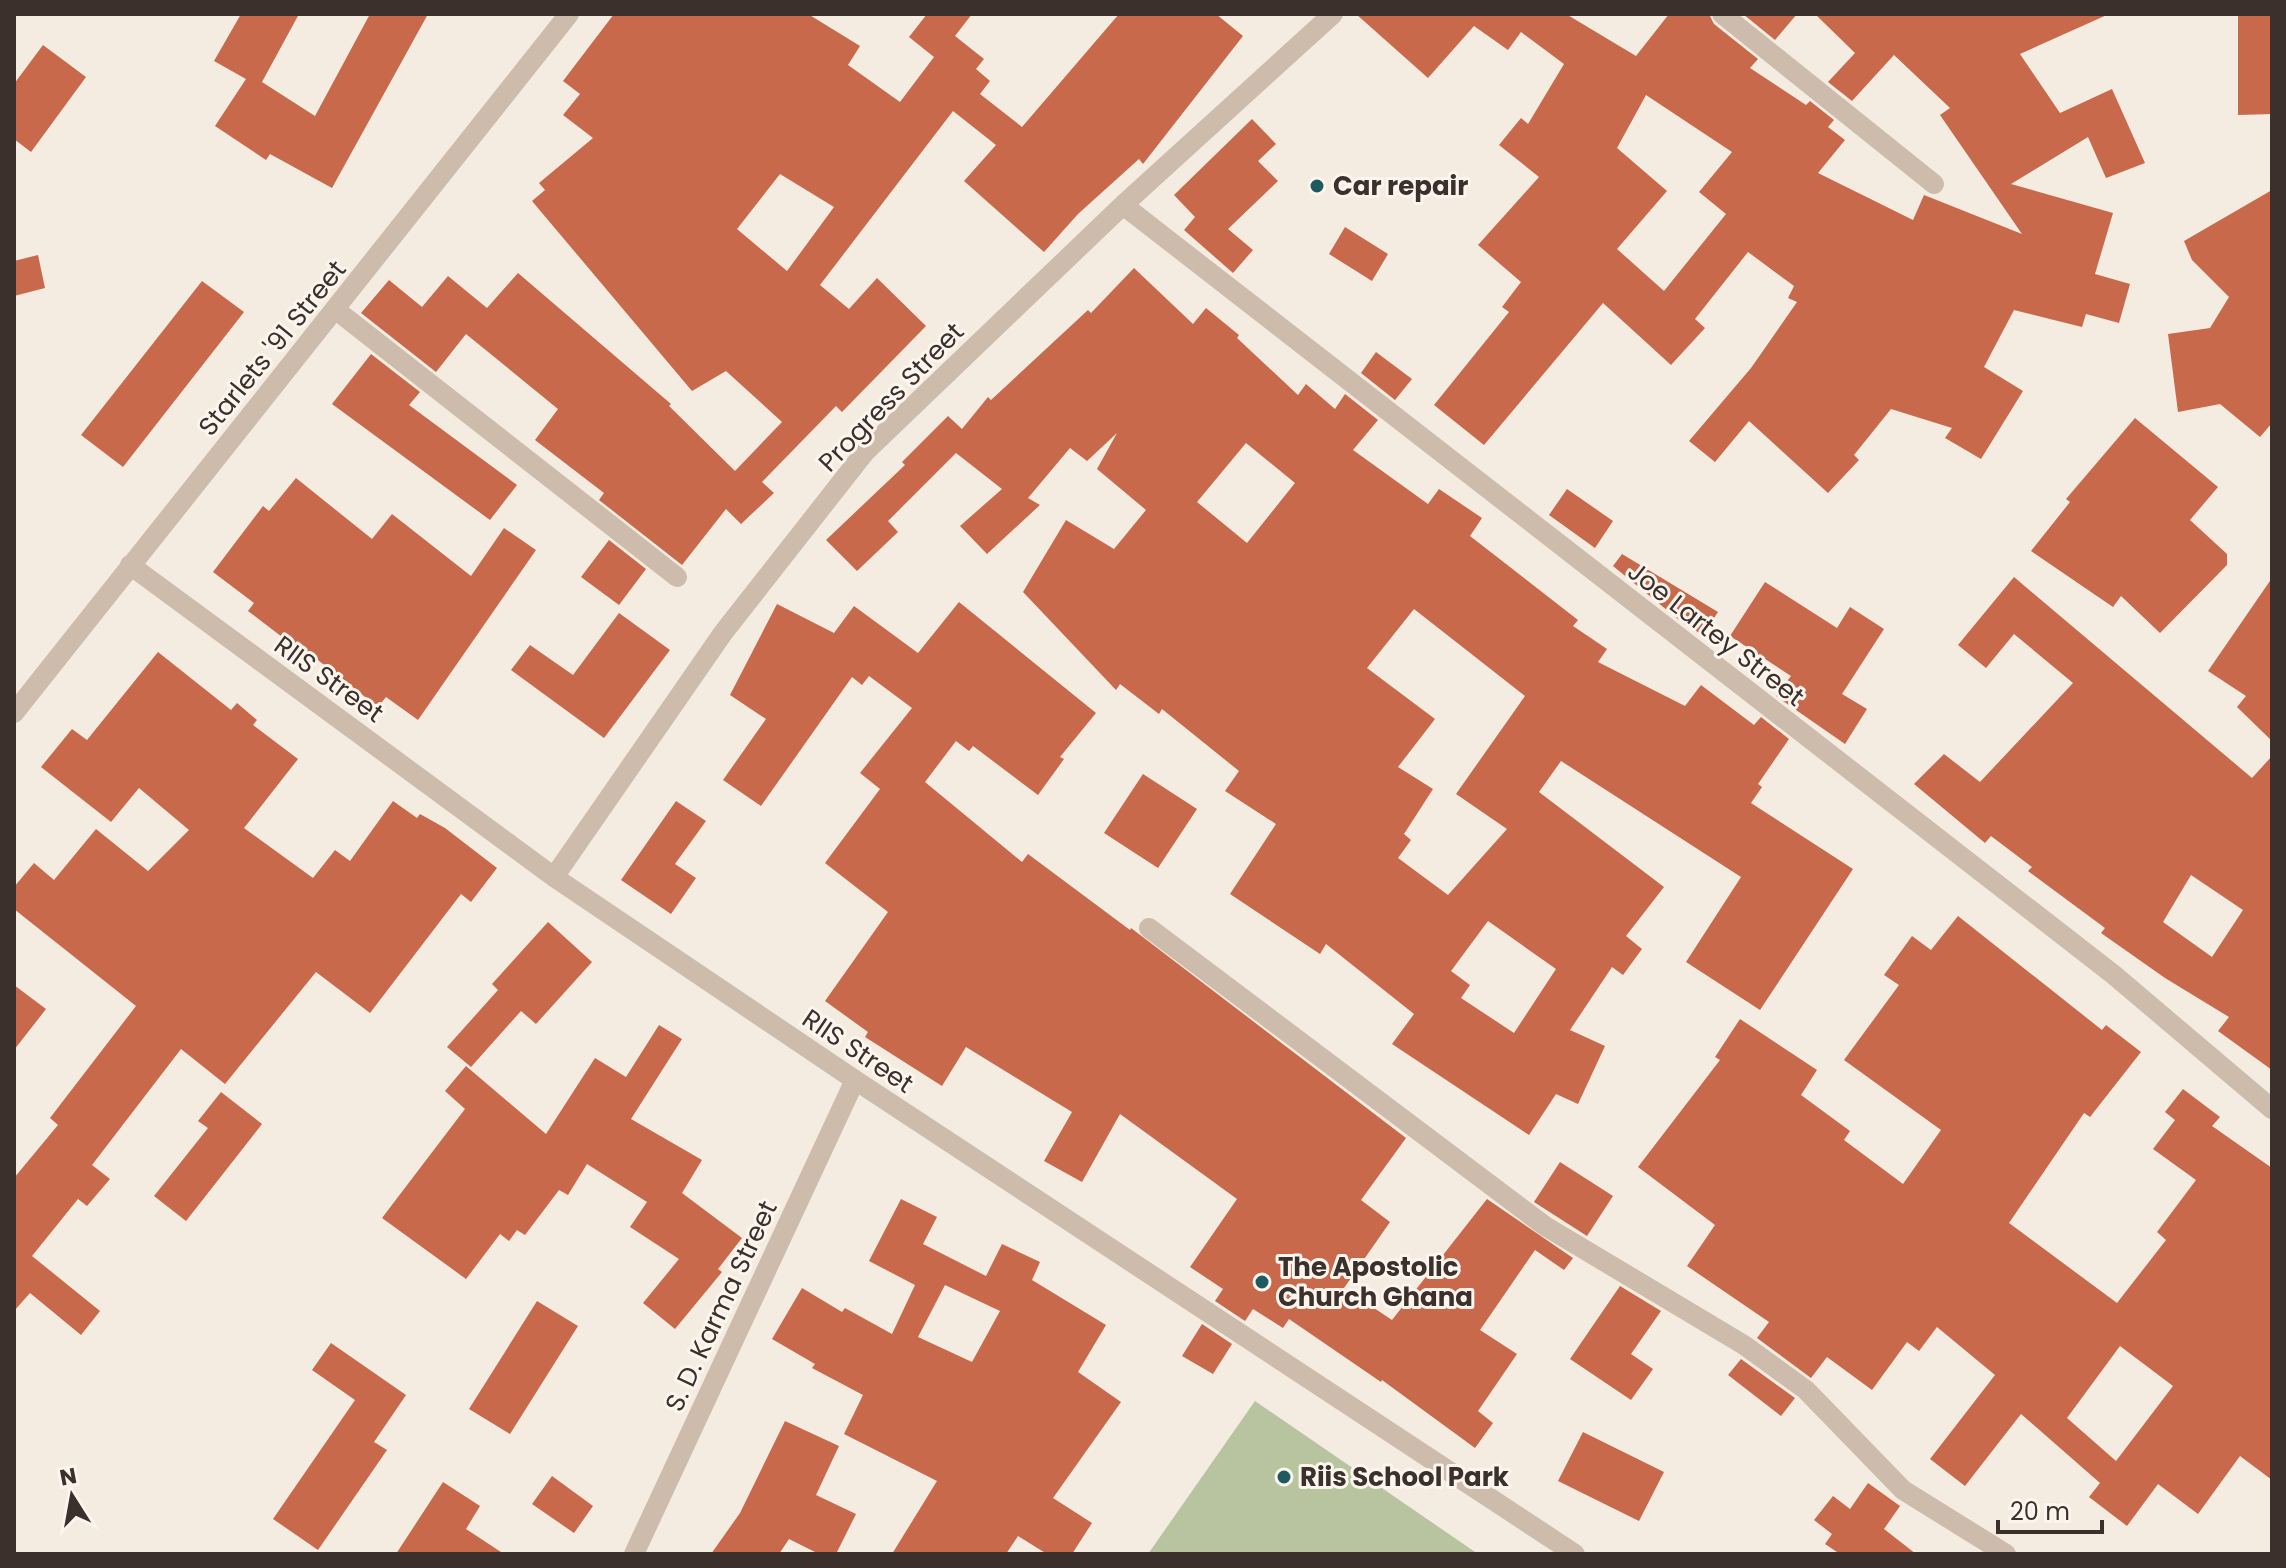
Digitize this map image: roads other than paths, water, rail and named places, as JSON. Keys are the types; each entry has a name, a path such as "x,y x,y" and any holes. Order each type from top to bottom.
{"street":[{"name":"Starlets '91 Street","path":"14,713 569,14"},
{"name":"Progress Street","path":"554,877 723,633 865,452 1123,205 1333,14"},
{"path":"1722,14 1934,184"},
{"name":"Joe Lartey Street","path":"1123,205 2114,975 2272,1109"},
{"path":"336,310 677,577"},
{"name":"RIIS Street","path":"130,565 554,877 855,1080 1575,1554"},
{"path":"1149,928 1545,1226 1757,1354 1806,1390 1903,1490 2006,1554"},
{"name":"S. D. Karma Street","path":"634,1554 855,1080"}],"place":[{"name":"Car repair","path":"1317,186"},
{"name":"The Apostolic Church Ghana","path":"1262,1282"},
{"name":"Riis School Park","path":"1284,1477"}]}
